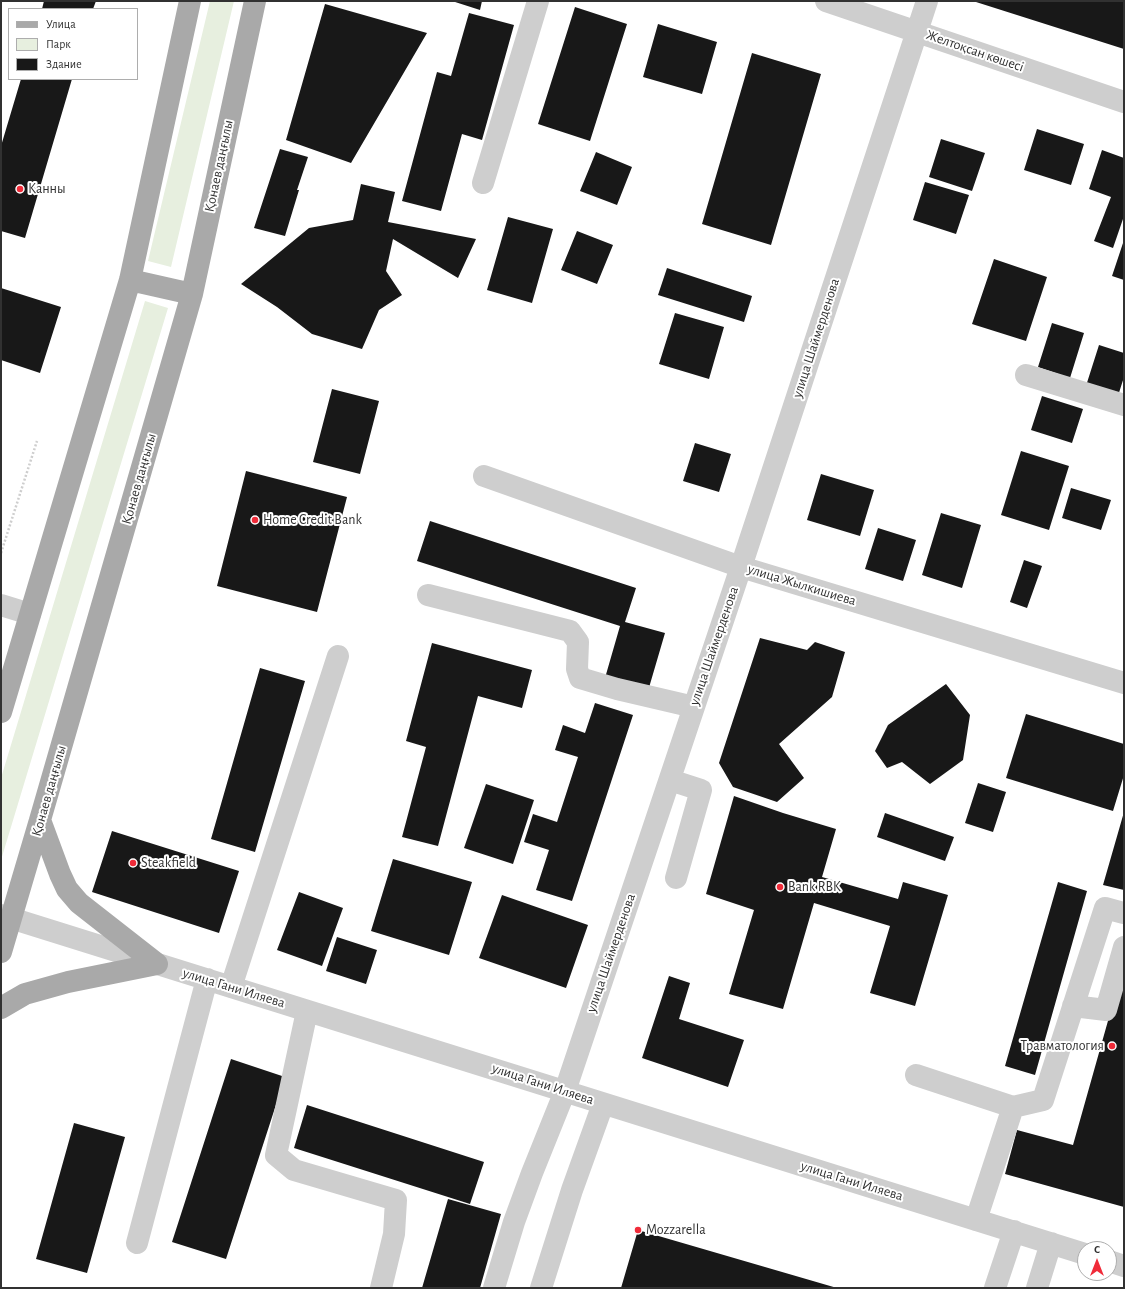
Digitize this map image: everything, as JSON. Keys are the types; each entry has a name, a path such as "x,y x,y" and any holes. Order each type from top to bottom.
{"main road":[{"path":"1,712 130,280 190,1"},
{"name":"Қонаев даңғылы","path":"1,952 6,917 40,820 192,294 254,1"},
{"path":"130,280 192,294"},
{"path":"40,820 67,889 79,903 157,964"},
{"path":"1,1008 25,994 68,982 157,964"}],"street":[{"path":"483,183 538,1"},
{"name":"Желтоқсан көшесі","path":"826,1 1124,102"},
{"name":"улица Шаймерденова","path":"494,1288 522,1201 565,1091 670,780 927,1"},
{"path":"1026,375 1124,405"},
{"name":"улица Жылкишиева","path":"484,476 741,567 1124,683"},
{"path":"428,594 570,632 578,642 577,669 580,678 617,689 694,707"},
{"path":"1,605 30,614"},
{"path":"231,987 338,656"},
{"path":"670,780 700,790 676,878"},
{"path":"916,1075 1013,1107 1043,1100 1105,908 1124,913"},
{"name":"улица Гани Иляева","path":"6,917 1077,1251"},
{"path":"1073,1006 1106,1010 1124,947"},
{"path":"137,1243 207,980"},
{"path":"307,1011 276,1155 294,1170 396,1200 394,1234 381,1288"},
{"path":"541,1288 572,1190 603,1104"},
{"path":"976,1220 1013,1107"},
{"path":"995,1288 1014,1232"},
{"path":"1037,1288 1051,1243"}],"path":[{"path":"1,553 37,441"}],"green space":[{"path":"210,1 234,1 171,267 148,261"},
{"path":"145,301 168,308 1,860 1,778"}],"building":[{"path":"44,1 96,1 93,8 42,8"},
{"path":"452,1 482,1 480,10"},
{"path":"1124,1 1124,49 976,2"},
{"path":"325,4 427,33 351,163 286,140"},
{"path":"575,7 627,24 590,141 538,124"},
{"path":"469,13 514,25 482,140 462,134 441,211 402,201 437,72 451,76"},
{"path":"658,24 717,42 702,94 643,77"},
{"path":"752,53 821,74 771,245 702,224"},
{"name":"Канны","path":"21,80 72,80 25,238 1,231 1,146"},
{"path":"1037,129 1084,144 1071,185 1024,170"},
{"path":"941,139 985,153 972,191 929,177"},
{"path":"280,149 308,157 297,190 299,190 285,236 254,228"},
{"path":"1102,150 1124,158 1124,216 1113,248 1094,241 1111,197 1089,189"},
{"path":"596,152 632,167 617,205 580,191"},
{"path":"925,182 969,195 956,234 913,220"},
{"path":"361,184 395,192 388,222 476,239 458,278 393,239 386,271 402,295 379,310 362,349 312,334 277,307 241,284 309,228 353,220"},
{"path":"508,217 553,229 532,303 487,290"},
{"path":"577,231 613,245 597,284 561,270"},
{"path":"1124,240 1124,280 1112,276"},
{"path":"994,259 1047,277 1026,341 972,324"},
{"path":"667,268 752,296 744,322 658,295"},
{"path":"1,288 61,307 40,373 1,360"},
{"path":"675,313 724,327 709,379 659,364"},
{"path":"1052,323 1084,333 1070,378 1038,367"},
{"path":"1099,345 1124,353 1124,377 1117,399 1085,389"},
{"path":"332,389 379,401 360,474 313,462"},
{"path":"1042,396 1083,409 1072,443 1031,430"},
{"path":"695,443 731,454 719,492 683,481"},
{"path":"1021,451 1069,466 1049,530 1001,515"},
{"path":"246,471 347,497 317,612 217,586"},
{"path":"821,474 874,490 860,536 807,520"},
{"path":"1071,488 1111,500 1101,530 1062,518"},
{"path":"941,513 981,525 962,588 922,575"},
{"path":"430,521 636,588 625,622 665,633 648,691 605,678 620,626 417,561"},
{"path":"878,528 916,540 903,581 865,569"},
{"path":"1024,560 1042,566 1027,608 1010,602"},
{"path":"760,638 807,650 815,642 845,652 832,697 779,744 804,778 777,802 733,787 719,763"},
{"path":"432,643 532,670 522,708 478,696 438,846 402,837 426,747 406,741"},
{"path":"260,668 305,681 255,852 211,839"},
{"path":"946,684 970,715 963,760 930,784 902,762 887,768 875,751 888,725"},
{"path":"595,703 633,715 572,901 536,890 549,850 524,842 533,814 557,822 578,757 555,750 563,725 585,733"},
{"path":"1026,714 1124,744 1124,775 1113,811 1006,778"},
{"path":"978,783 1006,792 993,832 965,823"},
{"path":"486,784 534,800 513,864 464,848"},
{"path":"734,796 836,829 822,877 898,899 903,882 948,895 915,1006 870,993 890,926 814,903 783,1009 729,994 754,910 706,894"},
{"path":"1124,812 1124,890 1103,885"},
{"path":"885,813 954,837 945,861 877,837"},
{"path":"112,831 239,871 219,933 92,892"},
{"path":"393,859 472,882 449,955 371,931"},
{"path":"1058,882 1087,891 1035,1075 1005,1066"},
{"path":"299,892 343,908 322,966 277,950"},
{"path":"502,895 588,925 566,988 479,958"},
{"path":"337,937 377,950 366,984 326,971"},
{"name":"Травматология","path":"1124,964 1124,1207 1005,1174 1017,1130 1073,1145"},
{"path":"669,976 690,983 679,1019 744,1040 728,1087 642,1058"},
{"path":"231,1059 285,1077 226,1259 172,1242"},
{"path":"307,1105 484,1162 470,1204 294,1148"},
{"path":"74,1123 125,1137 87,1273 36,1259"},
{"path":"448,1199 501,1214 480,1288 422,1288"},
{"path":"638,1230 837,1288 621,1288"}],"place":[{"name":"Канны","path":"20,189"},
{"name":"Home Credit Bank","path":"255,520"},
{"name":"Steakfield","path":"133,863"},
{"name":"Bank RBK","path":"780,887"},
{"name":"Травматология","path":"1112,1046"},
{"name":"Mozzarella","path":"638,1230"}]}
